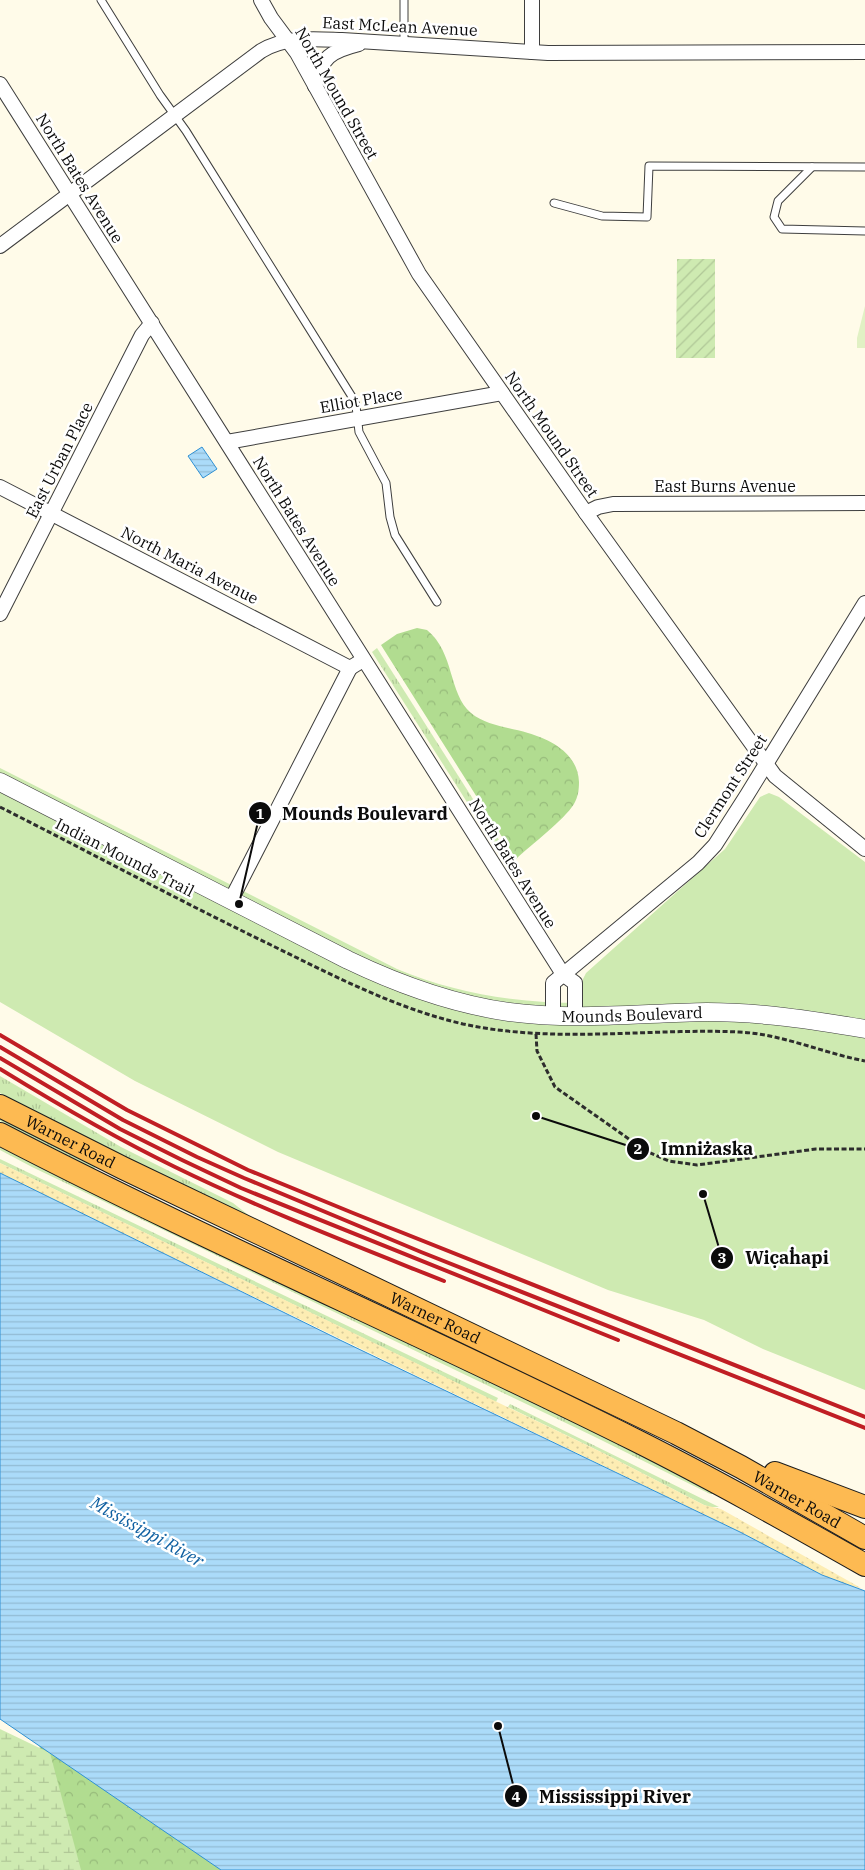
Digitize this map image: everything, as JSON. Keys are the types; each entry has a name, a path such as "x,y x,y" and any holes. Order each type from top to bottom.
{"highway":[{"name":"Warner Road","path":"0,1106 123,1168 676,1433 741,1467 865,1538"},
{"name":"Warner Road","path":"0,1134 636,1441 730,1490 865,1566"},
{"path":"676,1433 781,1476 865,1507"}],"street":[{"name":"North Mound Street","path":"261,0 271,18 297,54 416,268 586,513 766,764 784,785 865,849"},
{"path":"532,0 532,52"},
{"name":"East McLean Avenue","path":"0,246 261,50 288,41 311,39 372,41 532,52 865,52"},
{"path":"315,86 320,68 330,55 348,47 372,41"},
{"name":"North Bates Avenue","path":"0,84 564,975"},
{"name":"East Urban Place","path":"0,614 142,335 152,323"},
{"name":"Elliot Place","path":"227,442 502,393"},
{"name":"North Maria Avenue","path":"0,487 350,668"},
{"name":"East Burns Avenue","path":"586,513 598,507 613,504 865,503"},
{"name":"Clermont Street","path":"553,1015 553,983 703,859 719,839 865,603"},
{"path":"231,900 350,668 363,660"},
{"name":"Mounds Boulevard","path":"0,782 369,970 417,990 476,1006 511,1012 553,1015 708,1012 795,1018 865,1029"},
{"path":"564,975 575,983 575,1015"}],"lane":[{"path":"101,0 160,95 186,131 354,400 360,435 386,483 391,524 395,535 437,602"},
{"path":"404,0 404,43"},
{"path":"554,203 602,216 647,217 649,166 865,167"},
{"path":"812,167 778,201 774,217 782,229 865,231"}],"path":[{"name":"Indian Mounds Trail","path":"0,807 238,930"},
{"path":"590,1035 706,1032 748,1033 786,1040 835,1055 865,1061"},
{"path":"536,1034 537,1051 555,1087 646,1151 668,1161 697,1165 816,1149 865,1149"}],"green space":[{"path":"677,259 715,259 715,358 676,358"},
{"path":"865,306 865,348 857,348 857,338"},
{"path":"417,628 427,630 436,639 447,661 458,695 471,713 484,721 528,733 554,744 569,756 578,772 578,793 574,804 555,825 516,859 381,645 397,634"},
{"path":"377,648 513,862 508,867 372,652"},
{"path":"0,768 397,969 465,991 511,999 558,1003 582,1003 583,979 586,973 725,849 760,797 769,793 779,797 865,862 865,1390 763,1349 704,1320 608,1290 278,1152 135,1081 0,1002"},
{"path":"0,1076 121,1147 233,1203 251,1217 83,1137 0,1093"},
{"path":"0,1118 95,1167 94,1169 0,1121"},
{"path":"0,1146 51,1173 603,1436 715,1494 710,1494 32,1167 0,1150"},
{"path":"0,1159 498,1398 496,1402 0,1163"},
{"path":"510,1404 719,1507 704,1505 508,1407"},
{"path":"0,1729 50,1753 81,1870 0,1870"},
{"path":"39,1745 222,1870 76,1870"}],"sand":[{"path":"0,1163 603,1453 704,1505 721,1509 861,1588 815,1572 740,1532 43,1195 0,1173"}],"water":[{"path":"202,447 217,469 203,478 188,456"},
{"path":"0,1173 342,1341 740,1532 822,1575 865,1591 865,1870 221,1870 0,1719"}],"railway":[{"path":"0,1035 127,1110 248,1170 865,1417"},
{"path":"0,1047 123,1120 244,1178 421,1252 865,1428"},
{"path":"0,1058 120,1129 241,1188 618,1340"},
{"path":"0,1069 86,1120 208,1183 444,1281"}],"place":[{"name":"Mounds Boulevard","path":"239,904"},
{"name":"Imniżaska","path":"536,1116"},
{"name":"Wic̣aḣapi","path":"703,1194"},
{"name":"Mississippi River","path":"498,1726"}]}
